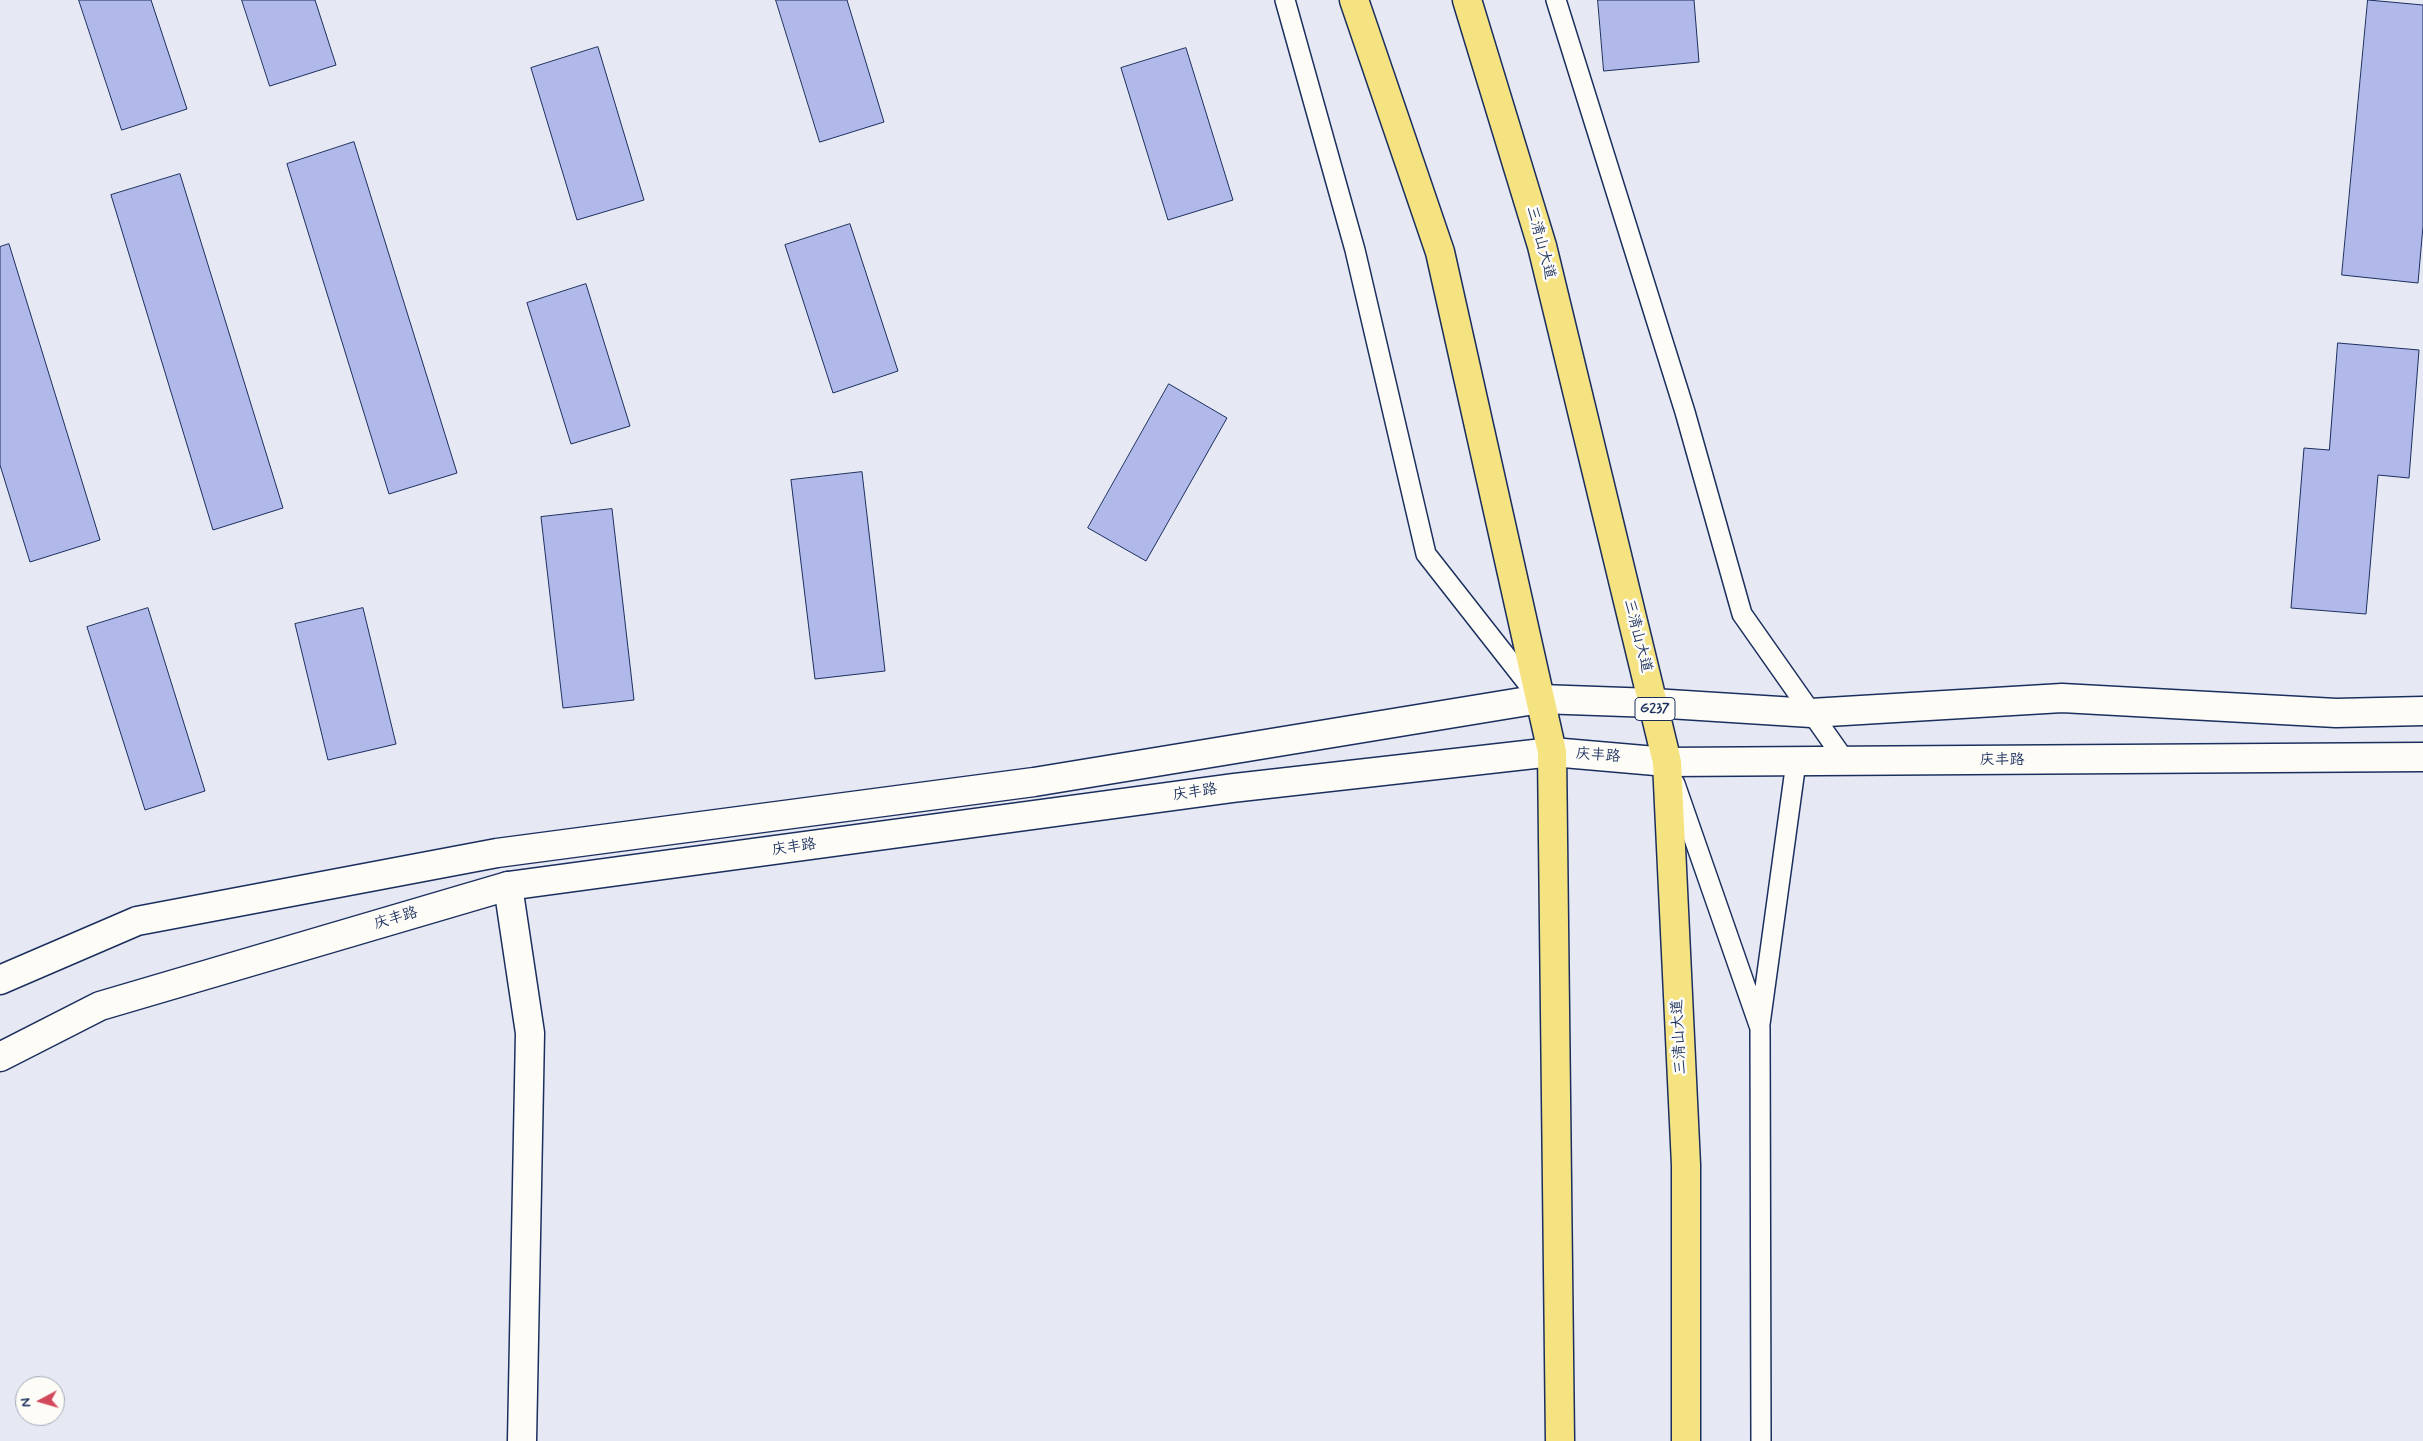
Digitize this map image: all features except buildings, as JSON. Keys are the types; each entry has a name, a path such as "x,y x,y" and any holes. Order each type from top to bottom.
{"highway":[{"path":"1354,0 1440,252 1552,752 1560,1441"},
{"name":"三清山大道","path":"1467,0 1542,246 1667,762 1686,1164 1686,1441"}],"main road":[{"path":"0,980 137,921 497,853 1034,782 1540,699 1653,703 1811,713 2062,698 2336,713 2423,710"},
{"name":"庆丰路","path":"0,1057 100,1006 508,886 1224,790 1552,752 1667,762 2423,757"},
{"path":"508,886 530,1033 522,1441"}],"lane":[{"path":"1285,0 1355,250 1426,554 1540,699"},
{"path":"1556,0 1685,412 1742,614 1846,762"},
{"path":"1667,762 1760,1028"},
{"path":"1761,1441 1760,1028 1796,762"}]}
